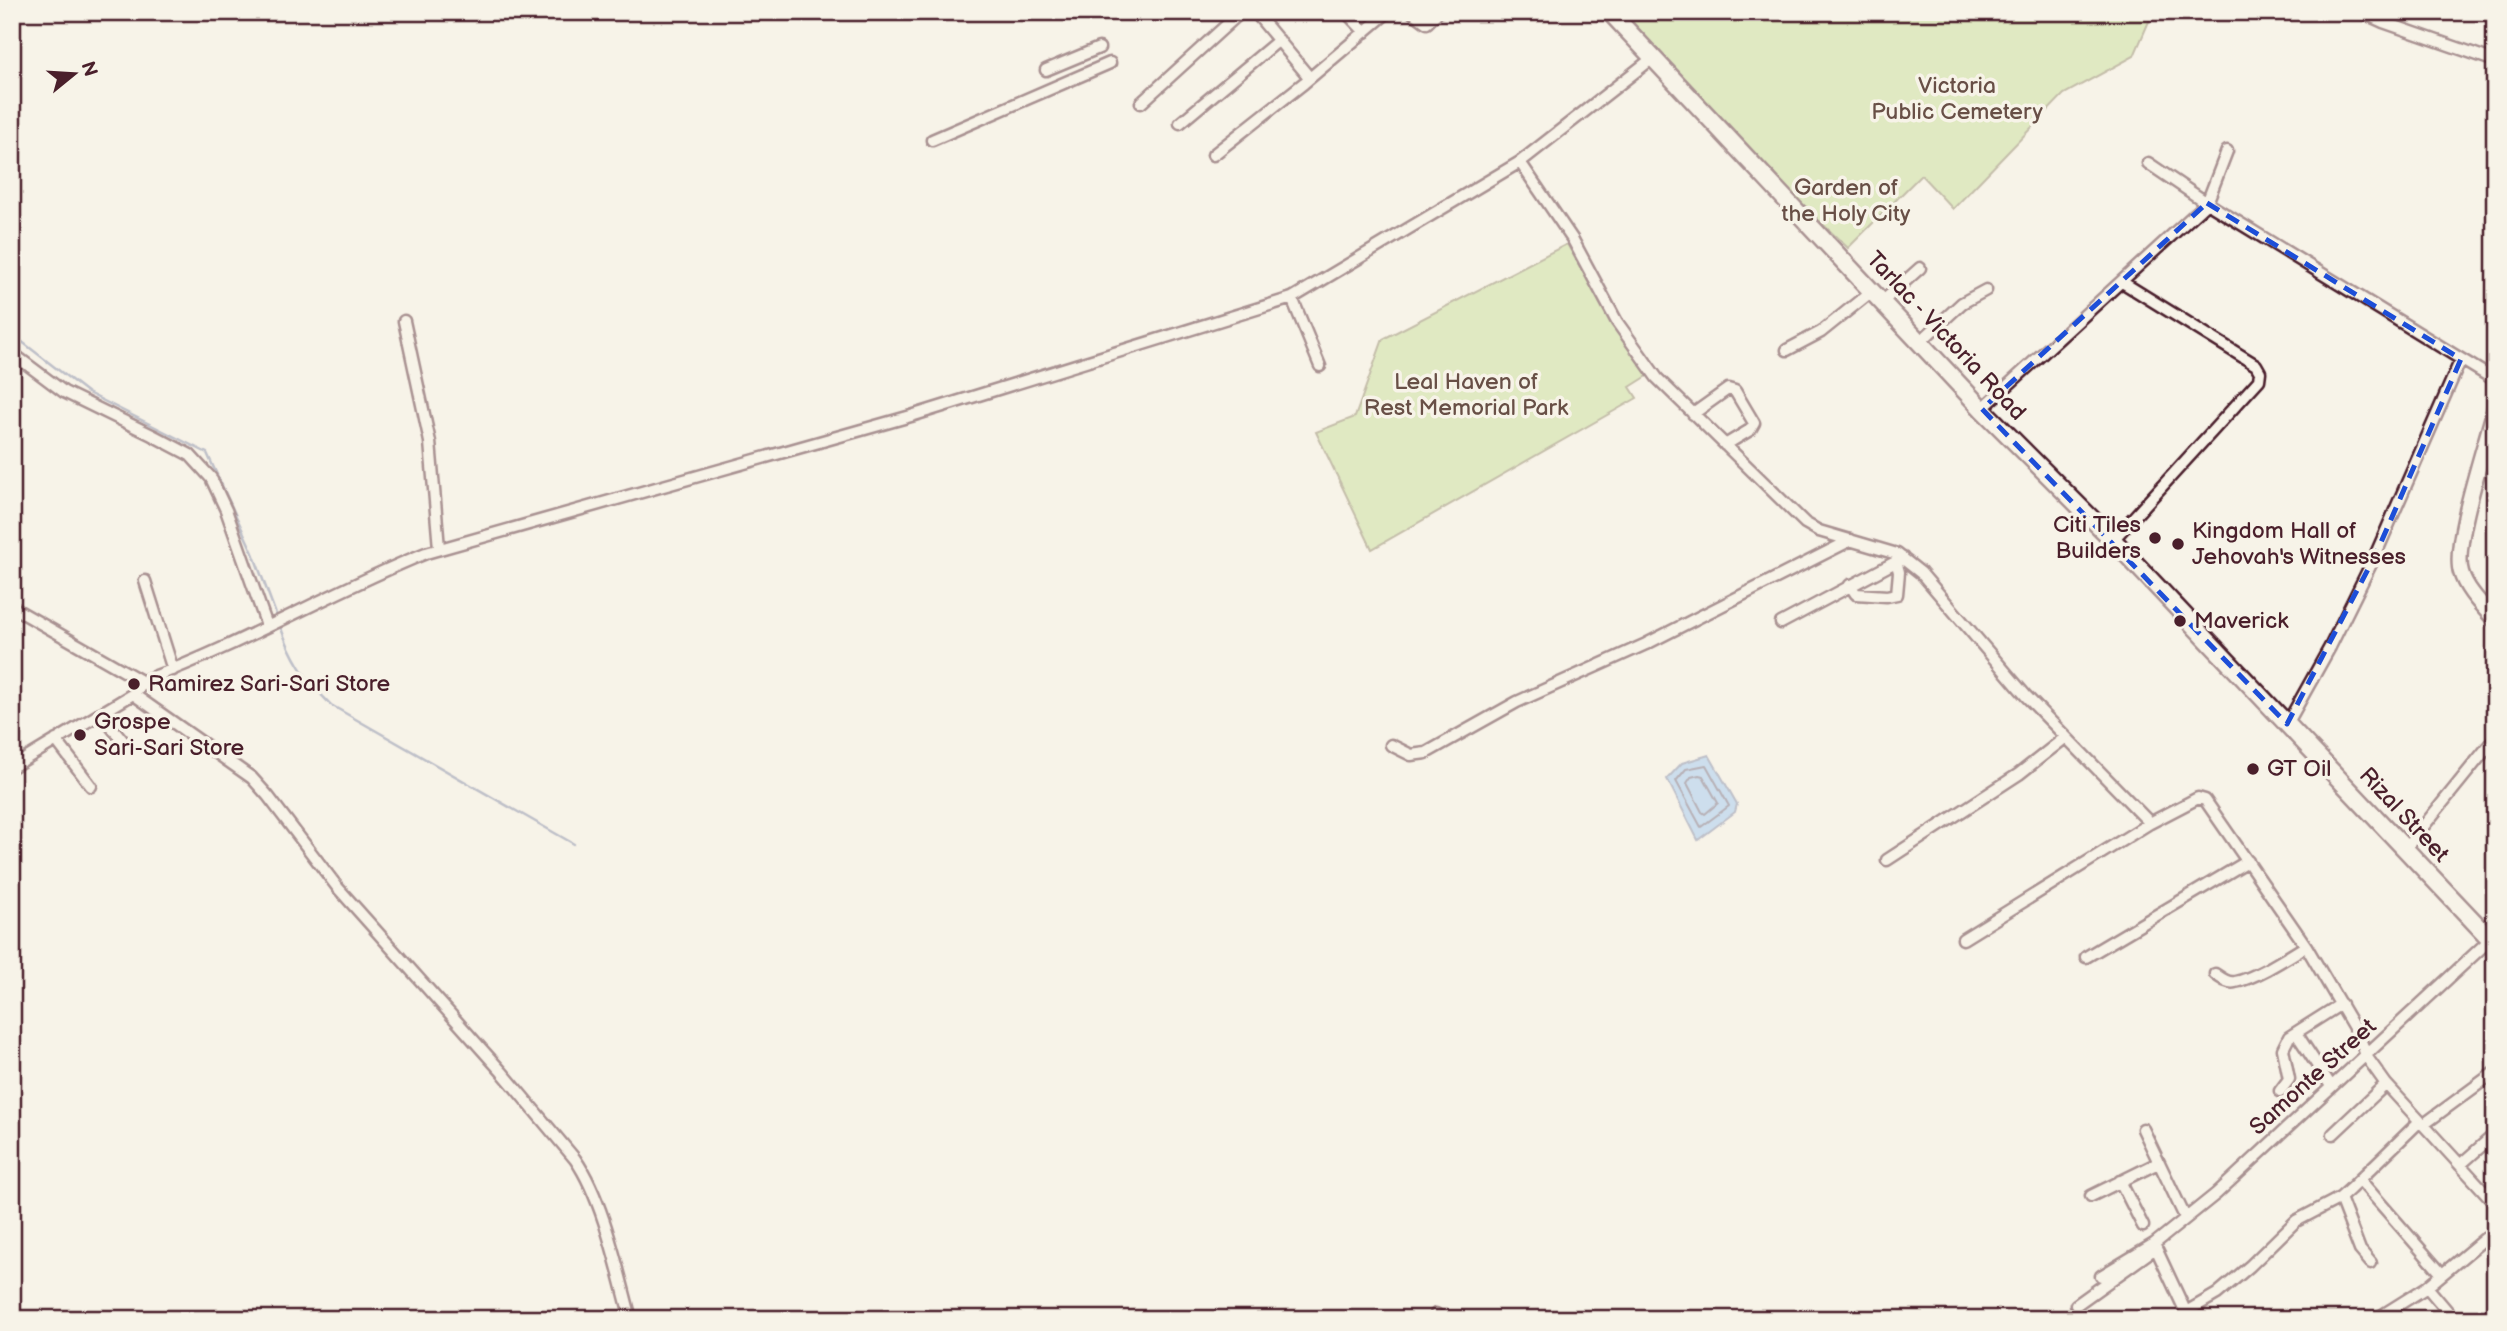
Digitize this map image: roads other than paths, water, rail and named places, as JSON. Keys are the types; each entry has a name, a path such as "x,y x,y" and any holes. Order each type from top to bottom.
{"main road":[{"name":"Tarlac - Victoria Road","path":"1613,13 1982,409 2113,540 2223,656"},
{"path":"2495,408 2462,535 2460,570 2473,594 2495,620"},
{"name":"Rizal Street","path":"2223,656 2493,939"}],"street":[{"path":"1141,103 1241,12"},
{"path":"1255,12 1309,77"},
{"path":"1346,12 1365,32"},
{"path":"1213,155 1388,12"},
{"path":"1412,12 1427,23 1438,12"},
{"path":"2361,12 2495,61"},
{"path":"1180,123 1279,40"},
{"path":"1046,70 1099,48"},
{"path":"12,767 133,694 143,682 374,574 439,548 911,416 1292,299 1520,162 1654,57"},
{"path":"932,140 1110,63"},
{"path":"1982,409 2207,203 2227,150"},
{"path":"1520,162 1573,240 1617,322 1657,378 1805,523 1819,531 1898,554 1897,594 1864,596 1856,594 1850,585"},
{"path":"2148,163 2207,203 2495,380"},
{"path":"1787,351 1920,268"},
{"path":"2113,540 2260,376 2256,365 2122,282"},
{"path":"1920,342 1962,303 1986,290"},
{"path":"1292,299 1320,366"},
{"path":"404,321 430,442 439,548"},
{"path":"12,353 64,392 152,435 190,456 200,466 211,478 226,510 267,626"},
{"path":"2287,724 2330,647 2375,556 2461,359"},
{"path":"1693,414 1728,389 1735,391 1754,423 1750,430 1726,445"},
{"path":"1391,745 1411,755 1426,753 1517,702 1646,644 1851,540"},
{"path":"1781,623 1899,560"},
{"path":"1899,560 1921,573 2026,696 2150,823"},
{"path":"145,581 173,670"},
{"path":"12,607 143,682"},
{"path":"133,694 252,778 338,888 569,1151 584,1172 595,1197 631,1319"},
{"path":"100,713 122,741"},
{"path":"1887,860 2019,774 2066,737"},
{"path":"2405,849 2495,738"},
{"path":"56,740 91,786"},
{"path":"1963,939 2150,823 2202,797 2306,946 2360,1038 2366,1056 2386,1084 2495,1203"},
{"path":"2086,957 2248,861"},
{"name":"Samonte Street","path":"2155,1246 2185,1217 2216,1194 2330,1086 2493,939"},
{"path":"2215,974 2228,982 2236,982 2306,946"},
{"path":"2280,1091 2289,1079 2283,1049 2289,1037 2341,1004"},
{"path":"2296,1033 2330,1086"},
{"path":"2155,1246 2187,1315 2250,1266 2295,1221 2340,1198 2422,1123 2495,1072"},
{"path":"2333,1134 2386,1084"},
{"path":"2144,1129 2185,1217"},
{"path":"2459,1165 2495,1134"},
{"path":"2091,1196 2158,1163"},
{"path":"2360,1180 2442,1275"},
{"path":"2120,1181 2143,1226"},
{"path":"2340,1198 2360,1250 2371,1263"},
{"path":"2376,1319 2427,1287 2495,1230"},
{"path":"2101,1276 2155,1246"},
{"path":"2076,1305 2155,1246"},
{"path":"2427,1287 2454,1319"}],"water":[{"path":"1709,755 1737,804 1735,812 1698,840 1667,779 1682,763"}],"waterway":[{"path":"12,334 88,393 207,453 253,553 277,617"},
{"path":"279,623 300,667 331,705 574,844"}],"place":[{"name":"Citi Tiles Builders","path":"2155,538"},
{"name":"Kingdom Hall of Jehovah's Witnesses","path":"2178,544"},
{"name":"Maverick","path":"2180,621"},
{"name":"Ramirez Sari-Sari Store","path":"134,684"},
{"name":"Grospe Sari-Sari Store","path":"80,735"},
{"name":"GT Oil","path":"2253,769"}],"park label":[{"name":"Victoria Public Cemetery","path":"1957,99"},
{"name":"Garden of the Holy City","path":"1846,201"},
{"name":"Leal Haven of Rest Memorial Park","path":"1466,395"}]}
